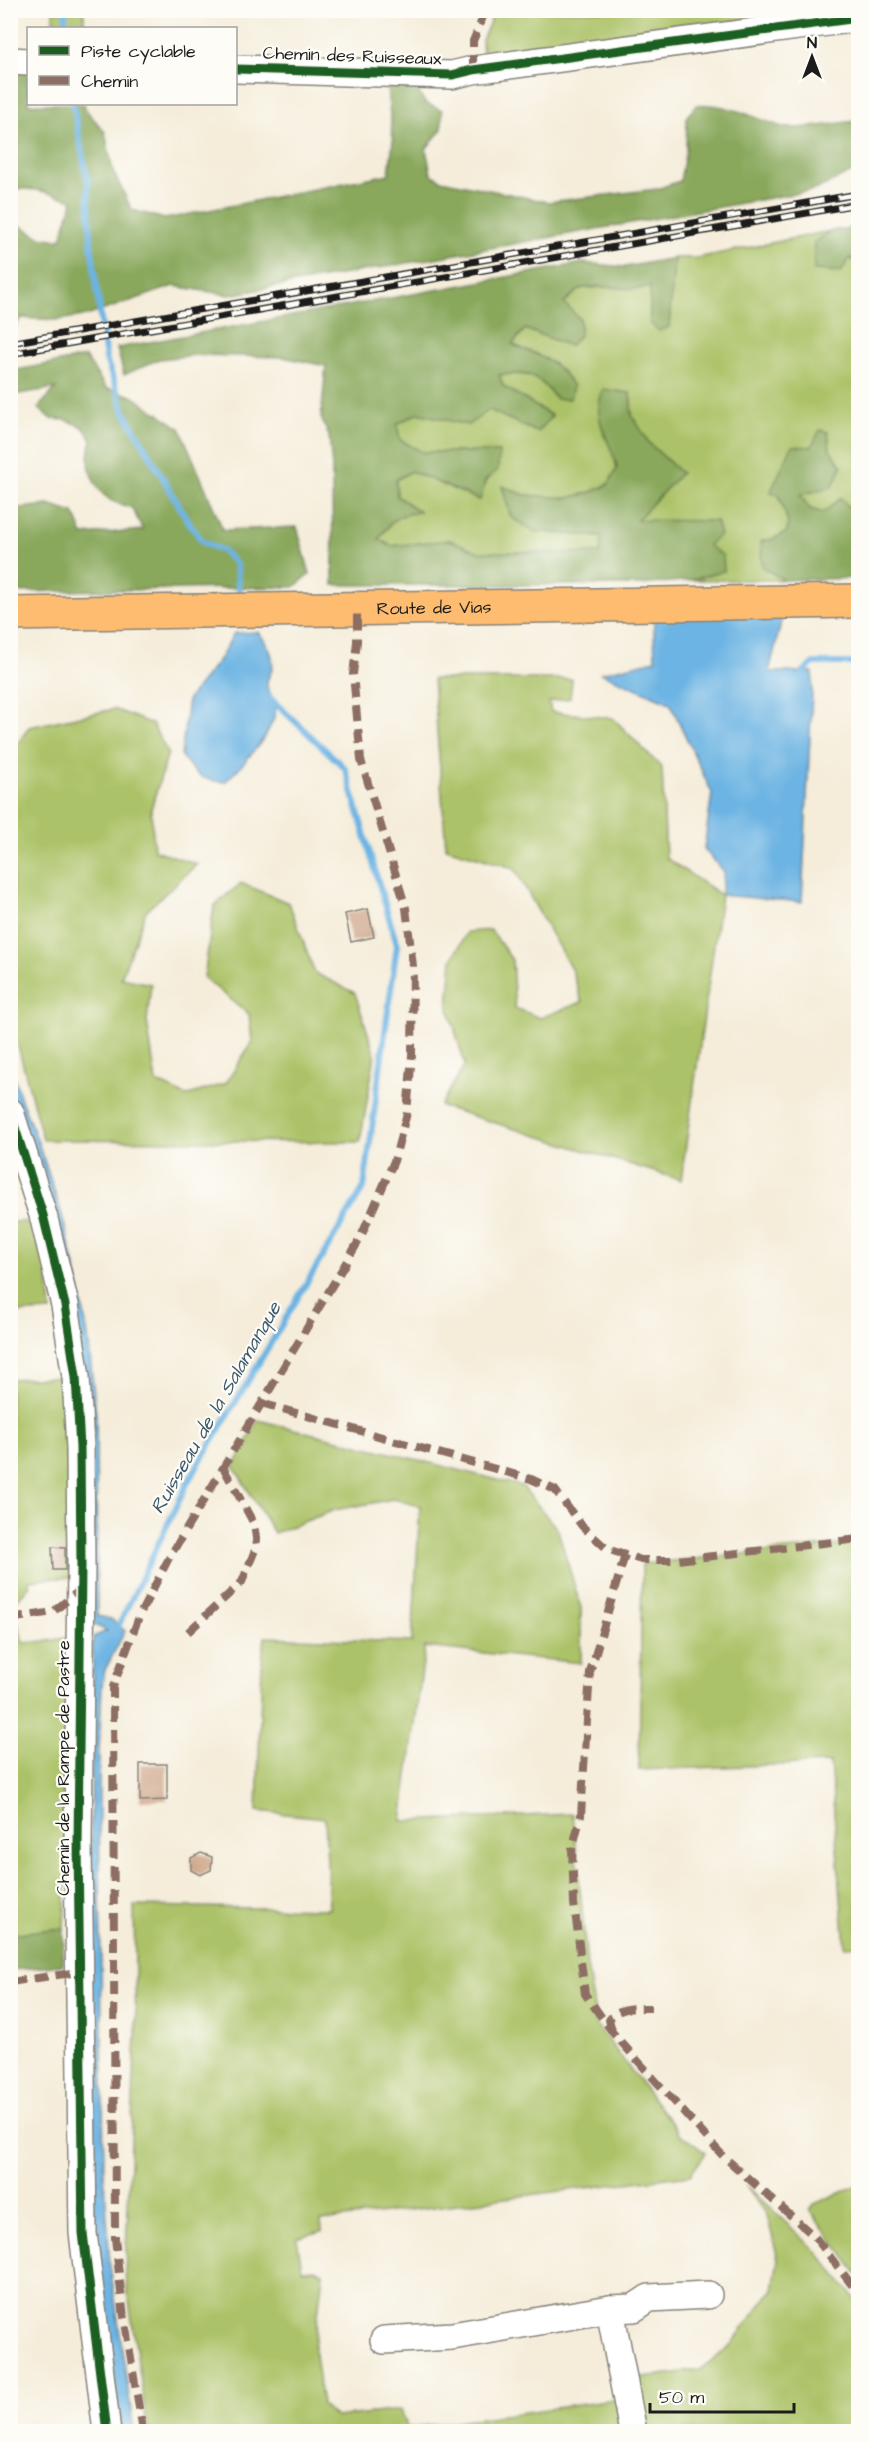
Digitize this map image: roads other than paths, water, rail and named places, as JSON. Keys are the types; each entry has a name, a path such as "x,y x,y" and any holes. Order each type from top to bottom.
{"main road":[{"name":"Route de Vias","path":"10,614 858,601"}],"street":[{"name":"Chemin des Ruisseaux","path":"237,69 452,75 474,70 858,18"},
{"path":"10,61 27,62"},
{"name":"Chemin de la Rampe de Pastre","path":"10,1112 43,1215 65,1305 76,1377 80,1448 81,1564 78,1845 83,2233 107,2432"},
{"path":"384,2340 452,2336 610,2309 634,2308 649,2298 708,2295"},
{"path":"610,2309 633,2432"}],"water":[{"path":"653,605 785,606 769,672 813,672 802,902 721,895 724,872 704,849 712,793 670,703 601,673 655,660"},
{"path":"258,632 267,645 273,664 267,686 276,704 274,717 256,748 225,782 204,778 194,772 181,755 188,699 221,657 234,633"},
{"path":"10,1063 62,1215 77,1275 88,1336 96,1415 97,1616 111,1619 125,1631 105,1670 102,1686 99,1815 104,2170 110,2265 134,2431 112,2431 87,2242 93,1637 107,1631 83,1619 81,1404 11,1106"}],"waterway":[{"path":"65,10 66,27"},
{"path":"73,105 88,184 91,243 106,359 124,411 188,521 203,542 223,551 236,564 240,600"},
{"path":"803,672 814,663 858,663"},
{"name":"Ruisseau de la Salamanque","path":"116,1631 189,1480 364,1187 397,945 345,768 270,698"}],"railway":[{"path":"10,343 858,194"},
{"path":"10,354 858,204"}]}
